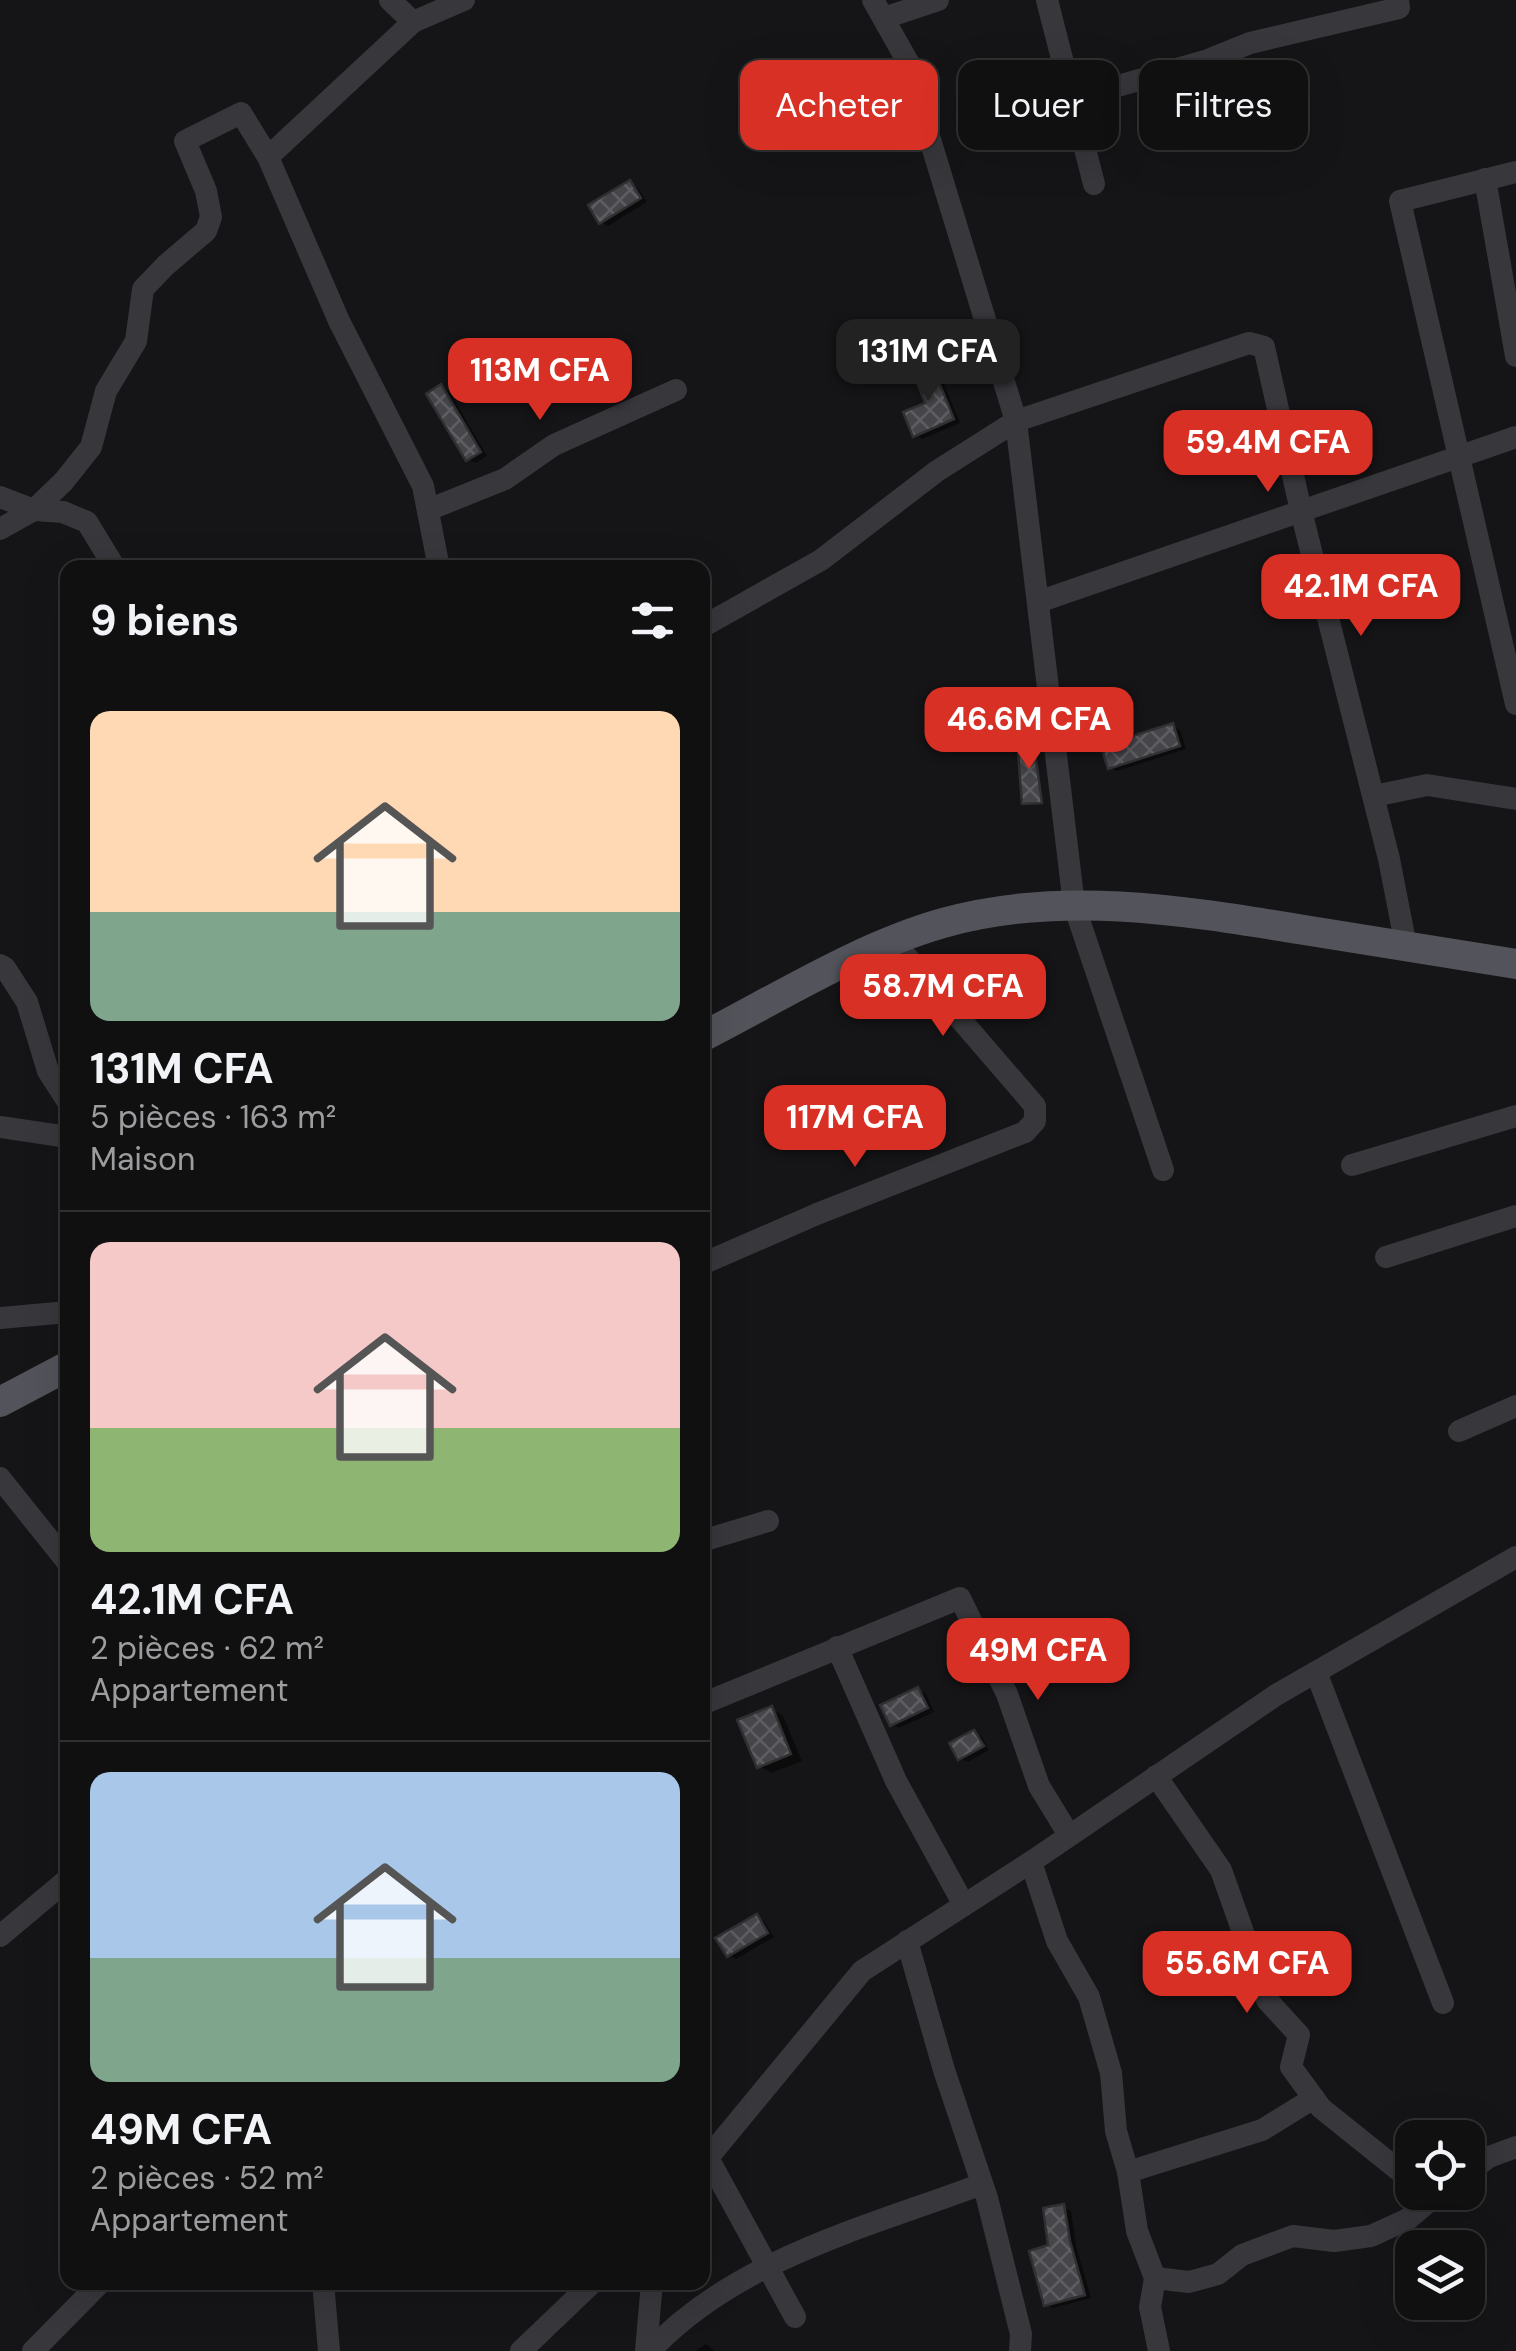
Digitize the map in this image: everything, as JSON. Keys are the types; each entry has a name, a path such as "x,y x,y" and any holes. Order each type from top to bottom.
{"main road":[{"path":"710,1033 893,941 941,923 987,912 1074,905 1211,915 1516,964"},
{"path":"0,1402 60,1370"}],"street":[{"path":"390,0 413,22"},
{"path":"268,158 413,22 464,0"},
{"path":"938,0 878,9 914,70 921,110 1016,421 1074,905 1163,1170"},
{"path":"1047,0 1063,60"},
{"path":"1119,86 1208,60 1250,43 1399,8 1398,0"},
{"path":"0,529 34,510 91,447 106,391 136,340 143,289 206,231 211,217 206,191 185,141 241,113 268,158 339,321 423,486 437,560"},
{"path":"1086,150 1094,184"},
{"path":"1516,172 1400,201 1516,704"},
{"path":"1485,180 1516,356"},
{"path":"710,622 821,560 937,471 1016,421 1249,343 1264,347 1301,511 1374,796 1406,946"},
{"path":"428,510 505,479 554,445 676,390"},
{"path":"1038,602 1516,437"},
{"path":"0,497 34,510 62,512 87,522 110,560"},
{"path":"1374,796 1427,785 1516,799"},
{"path":"710,1261 1025,1132 1036,1120 1035,1106 893,941"},
{"path":"0,965 27,1002 48,1071 60,1090"},
{"path":"1352,1166 1516,1116"},
{"path":"0,1127 60,1136"},
{"path":"1386,1257 1516,1216"},
{"path":"0,1318 60,1313"},
{"path":"1459,1431 1516,1406"},
{"path":"0,1478 60,1553"},
{"path":"710,1539 768,1521"},
{"path":"710,2156 862,1971 1031,1862 1276,1694 1516,1557"},
{"path":"710,1701 960,1598 1007,1694 1039,1786 1069,1835"},
{"path":"836,1646 896,1781 964,1905"},
{"path":"1316,1672 1443,2003"},
{"path":"1156,1776 1222,1870 1267,2000 1300,2036 1292,2067 1314,2098 1395,2169"},
{"path":"1031,1862 1057,1941 1089,1997 1111,2074 1116,2131 1138,2232 1156,2278 1150,2308 1159,2351"},
{"path":"0,1936 60,1886"},
{"path":"907,1942 982,2184 1021,2334 1020,2351"},
{"path":"1128,2172 1262,2130 1314,2098"},
{"path":"1485,2160 1516,2147"},
{"path":"710,2170 795,2316"},
{"path":"648,2351 679,2320 767,2266 982,2184"},
{"path":"1156,2278 1190,2282 1218,2274 1242,2255 1293,2236 1334,2241 1372,2236 1408,2219 1417,2210"},
{"path":"33,2351 93,2290"},
{"path":"324,2290 329,2351"},
{"path":"522,2351 585,2290"},
{"path":"648,2351 652,2290"}],"building":[{"path":"630,180 641,198 599,224 588,205"},
{"path":"932,365 954,419 913,437 903,412 925,403 913,372"},
{"path":"441,384 481,452 466,461 426,394"},
{"path":"1173,723 1180,746 1108,769 1101,746"},
{"path":"1033,737 1042,803 1022,804 1017,739"},
{"path":"918,1687 928,1708 890,1726 880,1705"},
{"path":"772,1706 791,1754 757,1768 737,1720"},
{"path":"974,1730 984,1746 958,1760 949,1743"},
{"path":"757,1914 768,1933 727,1957 715,1938"},
{"path":"1064,2204 1085,2295 1044,2306 1029,2251 1048,2245 1043,2208"}]}
